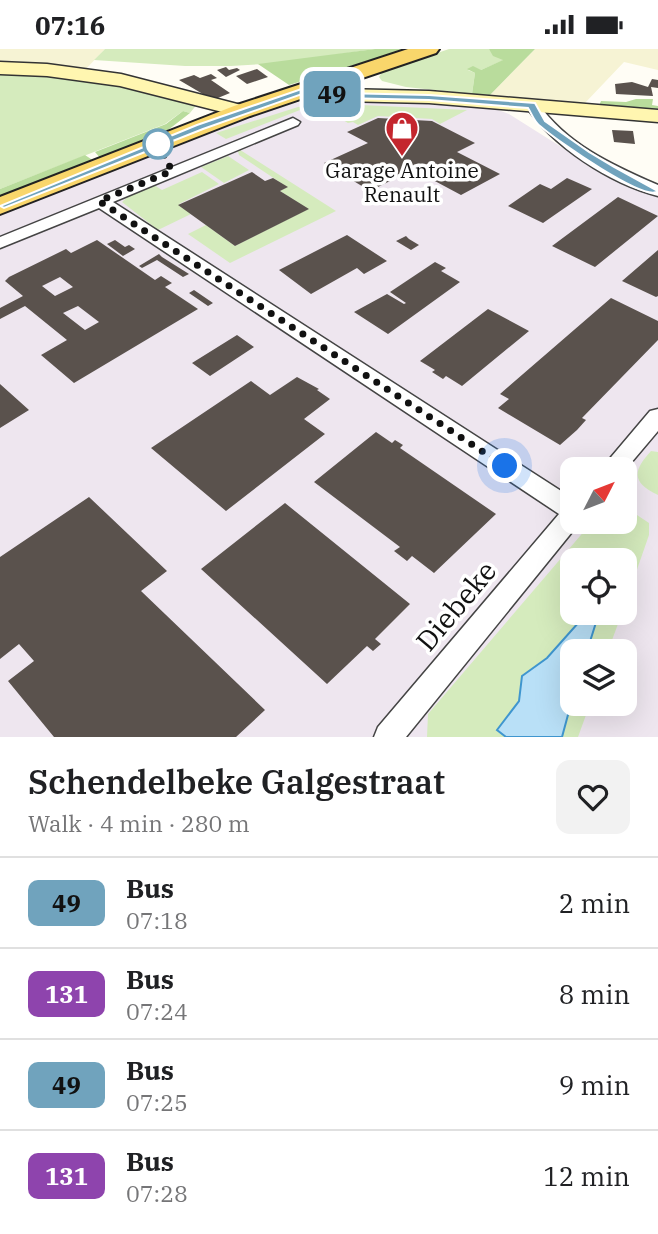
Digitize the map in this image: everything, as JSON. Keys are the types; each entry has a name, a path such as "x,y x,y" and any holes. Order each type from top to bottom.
{"main road":[{"path":"0,206 242,111 429,49"},
{"path":"0,68 47,70 121,80 242,111"},
{"path":"352,74 372,85 429,97"},
{"path":"316,86 340,95 429,97 658,116"}],"street":[{"path":"532,105 541,123 585,154 610,170 658,191"},
{"path":"0,243 293,122"},
{"name":"Diebeke","path":"99,201 560,504"},
{"path":"623,457 658,417"},
{"name":"Diebeke","path":"388,737 560,527"}],"shaded area":[{"path":"0,49 105,49 84,71 0,65"},
{"path":"535,49 658,49 658,70 624,62 585,103 490,95"},
{"path":"337,100 490,107 509,114 593,167 658,196 658,737 0,737 0,215 274,108 300,102"}],"green space":[{"path":"105,49 375,49 278,63 185,66 94,60"},
{"path":"375,49 406,49 289,85 258,64"},
{"path":"449,49 489,49 504,60 481,70 468,70 475,73 472,94 406,87 382,81 379,77 382,72"},
{"path":"489,49 535,49 490,95 472,94 475,73 467,69 473,66 481,70 503,60 493,56"},
{"path":"0,71 84,77 198,103 190,113 183,111 165,124 0,189"},
{"path":"653,99 652,105 658,106 658,123 598,118 596,113 601,101 626,102"},
{"path":"340,104 467,110 440,124 432,119 378,116 358,125 348,123 321,107 300,110 226,139 216,133 298,107"},
{"path":"183,111 190,113 168,130 101,159 95,152 166,124"},
{"path":"237,148 336,211 230,263 188,234 206,225 235,246 308,209 280,191 287,187 239,155"},
{"path":"85,155 94,161 0,199 0,189"},
{"path":"228,156 249,170 224,183 201,167"},
{"path":"202,172 219,184 179,204 191,214 158,230 122,202 132,193 154,185 162,190"},
{"path":"651,451 658,452 658,495 643,485 638,476 641,464"},
{"path":"637,515 649,523 649,535 637,570 637,548 570,548 582,534 637,534"},
{"path":"560,559 560,625 618,625 612,639 560,639 560,716 586,716 578,737 427,737 428,714"}],"water":[{"path":"576,625 595,625 591,639 564,639"},
{"path":"560,643 560,716 568,716 562,737 506,737 497,730 519,701 522,676 547,658"}],"building":[{"path":"226,67 229,70 240,70 226,77 217,70"},
{"path":"257,69 268,77 247,84 236,76"},
{"path":"211,74 217,78 211,80 230,93 213,100 179,80 194,75 200,78"},
{"path":"652,79 658,80 658,88 651,87 653,96 616,94 615,84 632,82 648,87"},
{"name":"Garage Antoine Renault","path":"378,118 432,121 475,143 457,152 500,174 461,195 418,172 412,175 408,172 370,191 324,163 368,143 347,132"},
{"path":"612,130 633,131 635,144 614,142"},
{"path":"252,172 265,181 273,178 288,187 280,191 309,209 235,246 178,205"},
{"path":"567,178 592,189 543,223 508,206 540,184 551,189"},
{"path":"618,197 658,216 595,267 552,246"},
{"path":"347,235 387,261 364,274 357,268 311,294 279,270"},
{"path":"406,236 419,245 411,250 396,241"},
{"path":"97,240 155,280 161,276 172,283 165,287 198,309 74,383 41,355 67,340 25,306 0,319 0,308 23,296 5,281 9,277 66,249 71,253","holes":["60,277 73,287 55,296 42,286","78,306 99,322 85,330 63,313"]},
{"path":"115,240 125,247 129,245 135,249 123,256 107,244"},
{"path":"658,250 658,296 622,281"},
{"path":"159,254 189,274 183,277 157,260 142,268 139,266"},
{"path":"435,262 446,268 441,271 460,282 388,334 354,312 387,294 406,303 390,292"},
{"path":"194,290 213,303 208,306 189,293"},
{"path":"611,298 658,321 658,340 582,418 586,420 577,430 560,445 498,408 509,399 500,394"},
{"path":"488,309 529,331 462,386 446,376 443,379 432,372 435,370 420,361"},
{"path":"237,335 254,347 210,376 192,363"},
{"path":"297,377 319,389 317,390 330,399 304,419 325,434 226,511 151,448 251,381 270,395"},
{"path":"0,384 29,410 0,428"},
{"path":"376,432 392,443 395,440 403,445 400,448 496,514 434,573 412,556 407,561 394,551 400,547 314,482"},
{"path":"89,497 167,571 141,591 265,710 236,737 54,737 8,681 34,661 19,644 0,659 0,557"},
{"path":"285,503 410,604 375,639 381,644 373,651 367,646 327,684 201,569"}],"bus line":[{"name":"49","path":"0,206 242,111 316,86 328,93 340,95 421,99 429,97 532,105 541,123 585,154 610,170 658,191"}],"place":[{"name":"Garage Antoine Renault","path":"402,158"}],"route":[{"path":"158,144 172,171 99,201 505,466"}]}
